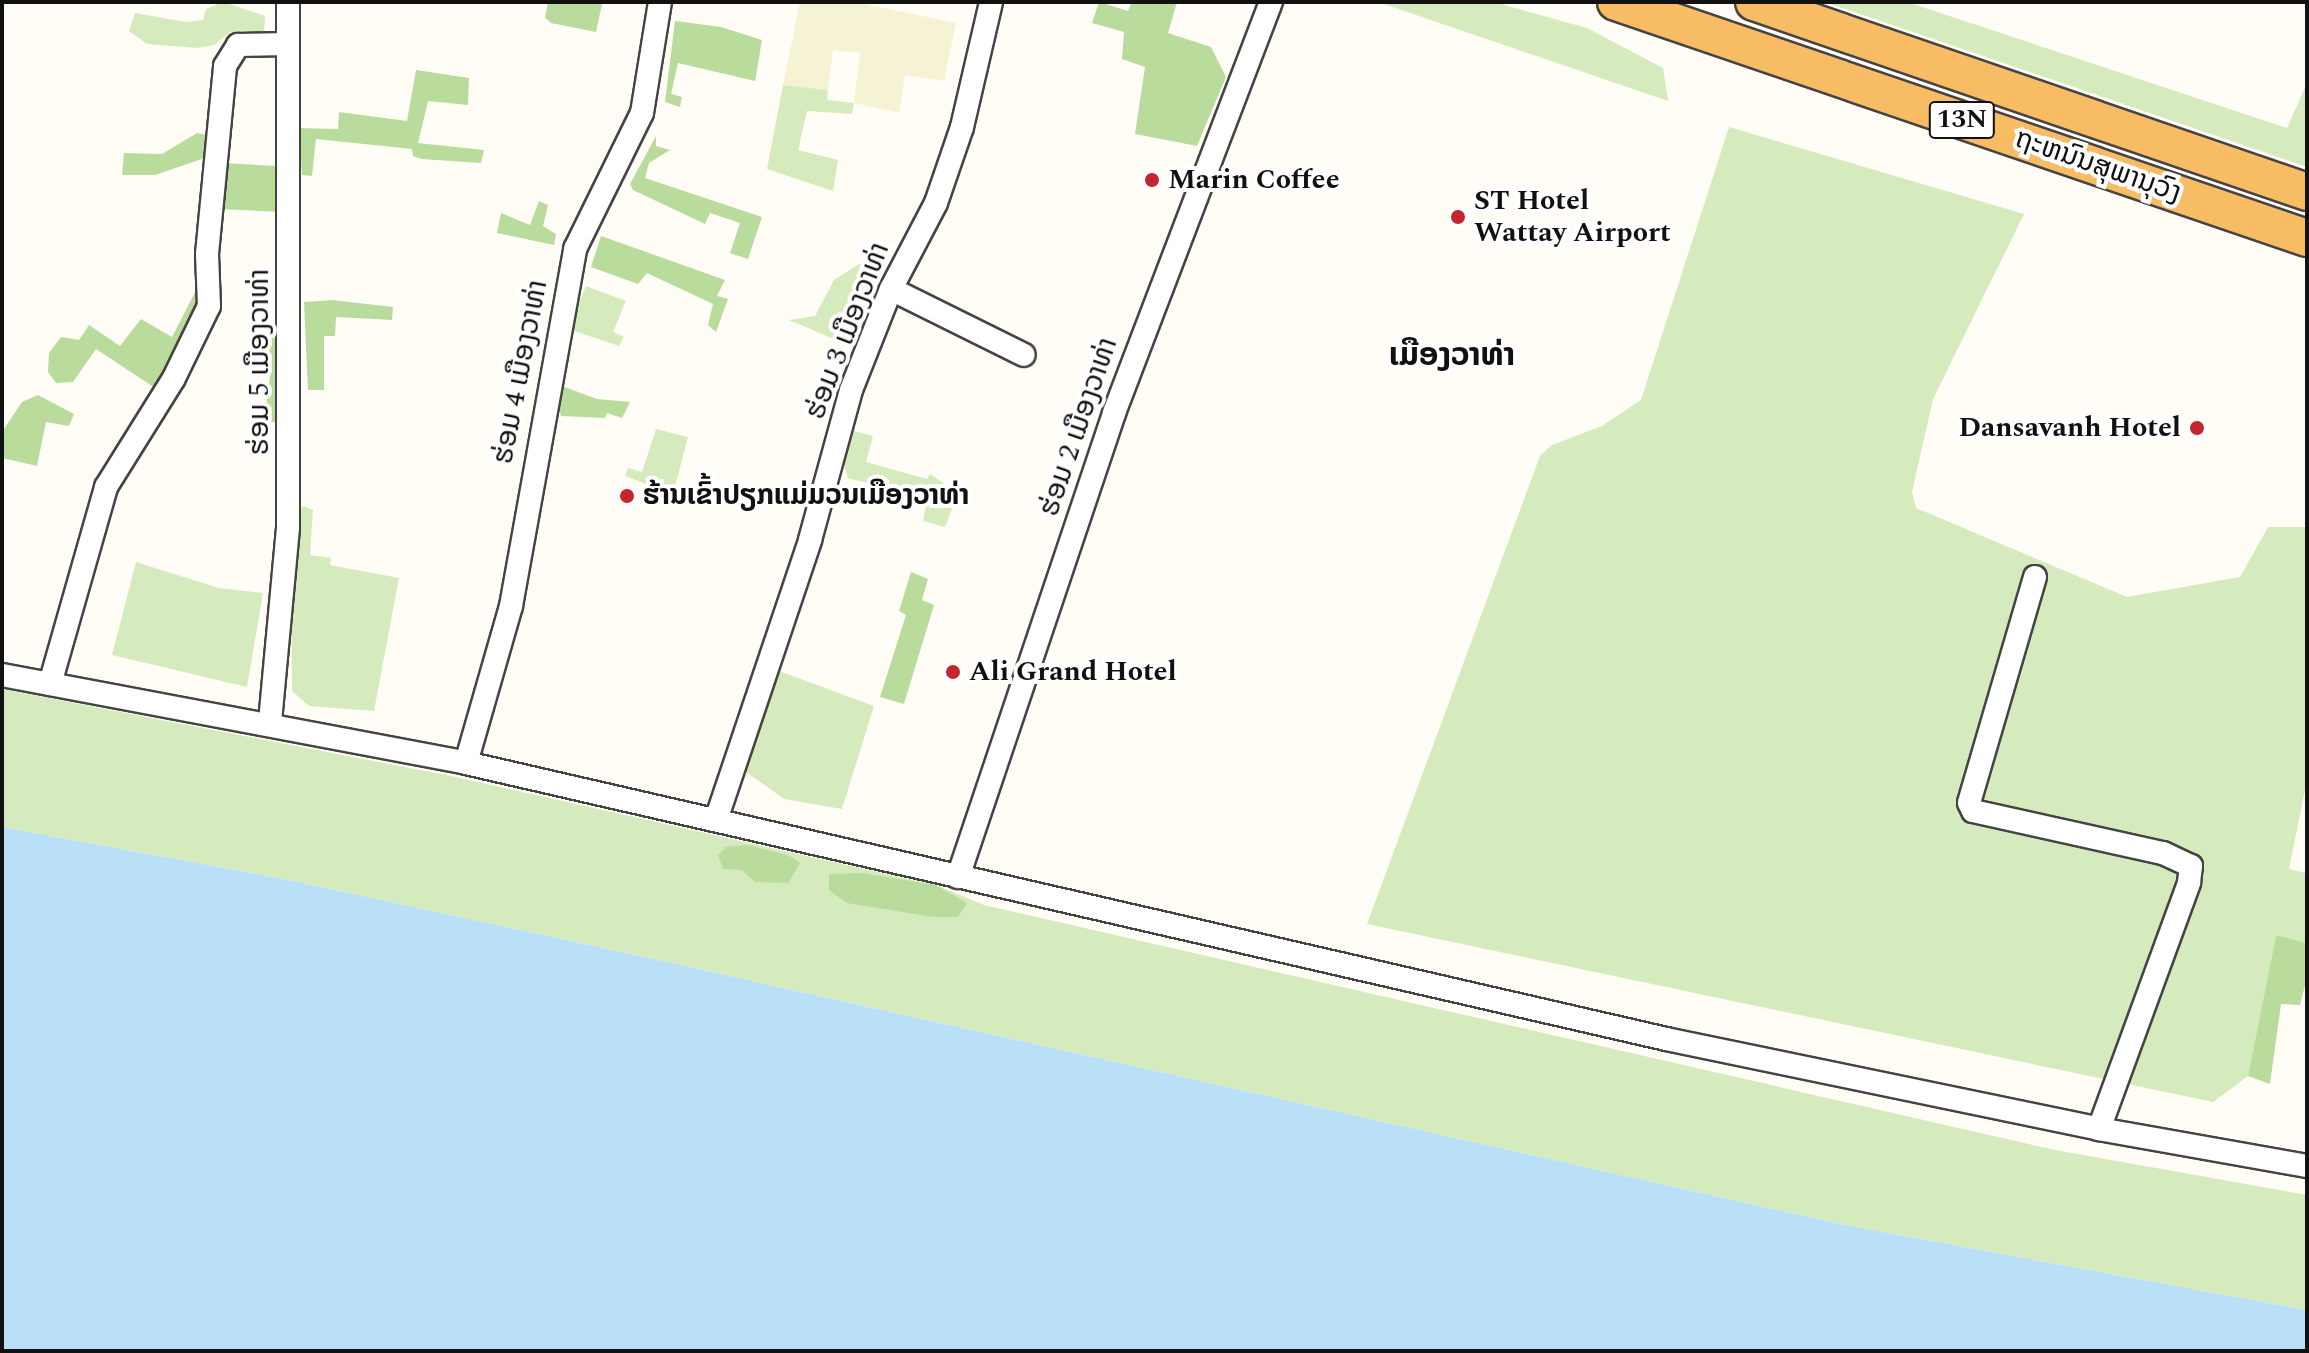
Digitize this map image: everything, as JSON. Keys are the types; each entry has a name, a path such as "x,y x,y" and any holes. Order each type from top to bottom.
{"highway":[{"name":"ຖະຫນົນສຸພານຸວົງ","path":"1616,2 2307,238"},
{"name":"ຖະຫນົນສຸພານຸວົງ","path":"1757,3 2307,192"}],"street":[{"name":"ຮ່ອມ 5 ເມືອງວາທ່າ","path":"270,722 288,528 288,2"},
{"name":"ຮ່ອມ 4 ເມືອງວາທ່າ","path":"466,763 511,606 575,249 642,113 660,2"},
{"name":"ຮ່ອມ 3 ເມືອງວາທ່າ","path":"716,820 810,540 851,390 891,289 936,203 962,127 991,2"},
{"name":"ຮ່ອມ 2 ເມືອງວາທ່າ","path":"958,877 1114,413 1271,2"},
{"path":"50,684 106,487 174,378 209,306 207,254 225,66 238,45 288,44"},
{"path":"891,289 1024,355"},
{"path":"2035,577 1969,803 1973,811 2163,853 2191,866 2189,883 2099,1129"},
{"path":"2,675 270,722 466,763 1666,1039 2099,1129 2307,1166"}],"shaded area":[{"path":"800,2 855,2 956,23 944,81 905,75 899,113 854,103 860,53 833,50 828,90 783,85"}],"green space":[{"path":"223,2 265,16 264,33 230,32 214,45 197,48 147,44 129,31 135,13 186,22 203,20 206,9"},
{"path":"548,2 602,4 596,32 551,23 545,18"},
{"path":"1099,2 1128,11 1132,2 1177,2 1168,33 1211,47 1226,77 1197,146 1135,134 1145,67 1122,59 1124,32 1092,23"},
{"path":"1378,2 1494,2 1587,28 1663,68 1668,101"},
{"path":"1825,2 1907,2 2287,128 2307,83 2307,167"},
{"path":"675,21 721,27 762,40 755,81 678,63 671,94 682,97 680,107 665,102"},
{"path":"416,70 469,78 468,105 428,101 418,143 484,150 481,163 422,159 413,156 412,149 316,139 312,176 302,175 299,128 338,129 339,112 407,121"},
{"path":"783,85 828,90 827,100 854,103 852,114 807,111 798,150 838,160 833,191 767,169"},
{"path":"1729,127 2024,214 1933,399 1912,492 1916,508 2127,597 2240,577 2268,527 2307,527 2307,780 2289,869 2307,873 2307,943 2276,935 2248,1076 2213,1102 1367,924 1540,456 1552,445 1602,426 1641,400"},
{"path":"197,133 208,135 211,148 202,159 155,175 122,175 124,153 162,154"},
{"path":"656,136 656,146 670,150 649,163 645,178 762,217 748,259 730,253 740,223 710,213 705,224 633,190 630,184"},
{"path":"222,163 278,166 276,212 220,209"},
{"path":"539,201 548,205 543,226 556,234 554,245 497,233 501,213 530,225"},
{"path":"601,236 725,280 717,296 728,299 716,332 708,325 713,304 647,273 638,284 591,267"},
{"path":"859,264 883,265 853,347 789,320 815,316 834,280"},
{"path":"205,273 204,297 155,388 96,349 73,382 56,383 48,372 49,353 61,337 79,340 89,325 120,346 141,319 172,337"},
{"path":"586,286 626,301 613,332 624,337 619,346 568,329"},
{"path":"332,300 393,307 392,320 336,317 335,336 324,336 324,390 308,390 304,302"},
{"path":"261,332 272,332 281,341 283,423 264,421 271,369 255,366 255,341"},
{"path":"562,386 597,399 630,402 622,418 607,413 605,418 561,416 556,397"},
{"path":"38,395 74,414 69,426 46,422 37,466 2,458 2,432 22,402"},
{"path":"656,429 688,437 673,494 625,476 628,468 642,472"},
{"path":"854,431 873,436 866,462 927,479 930,474 958,493 945,527 923,521 927,499 848,478 843,462"},
{"path":"304,506 313,510 310,555 331,558 330,565 399,578 374,711 309,706 292,691 291,558 298,509"},
{"path":"136,562 219,588 263,593 247,687 112,655"},
{"path":"911,572 928,579 922,600 934,605 904,704 880,697 906,615 899,611"},
{"path":"779,671 874,706 842,809 784,799 746,772"},
{"path":"2,689 451,776 936,885 984,905 2055,1150 2307,1195 2307,1310 1845,1225 636,955 284,879 2,827"},
{"path":"748,845 788,855 800,863 788,883 755,882 742,870 723,869 718,855 726,847"},
{"path":"862,873 936,885 967,903 958,917 933,917 847,903 829,890 829,874"},
{"path":"2276,935 2307,943 2307,978 2300,1005 2281,1004 2270,1084 2248,1076"}],"water":[{"path":"2,827 284,879 636,955 1845,1225 2307,1310 2307,1351 2,1351"}],"place":[{"name":"Marin Coffee","path":"1152,180"},
{"name":"ST Hotel Wattay Airport","path":"1458,217"},
{"name":"Dansavanh Hotel","path":"2197,428"},
{"name":"ຮ້ານເຂົ້າປຽກແມ່ມວນເມືອງວາທ່າ","path":"627,496"},
{"name":"Ali Grand Hotel","path":"953,672"}],"district":[{"name":"ເມືອງວາທ່າ","path":"1452,356"}]}
